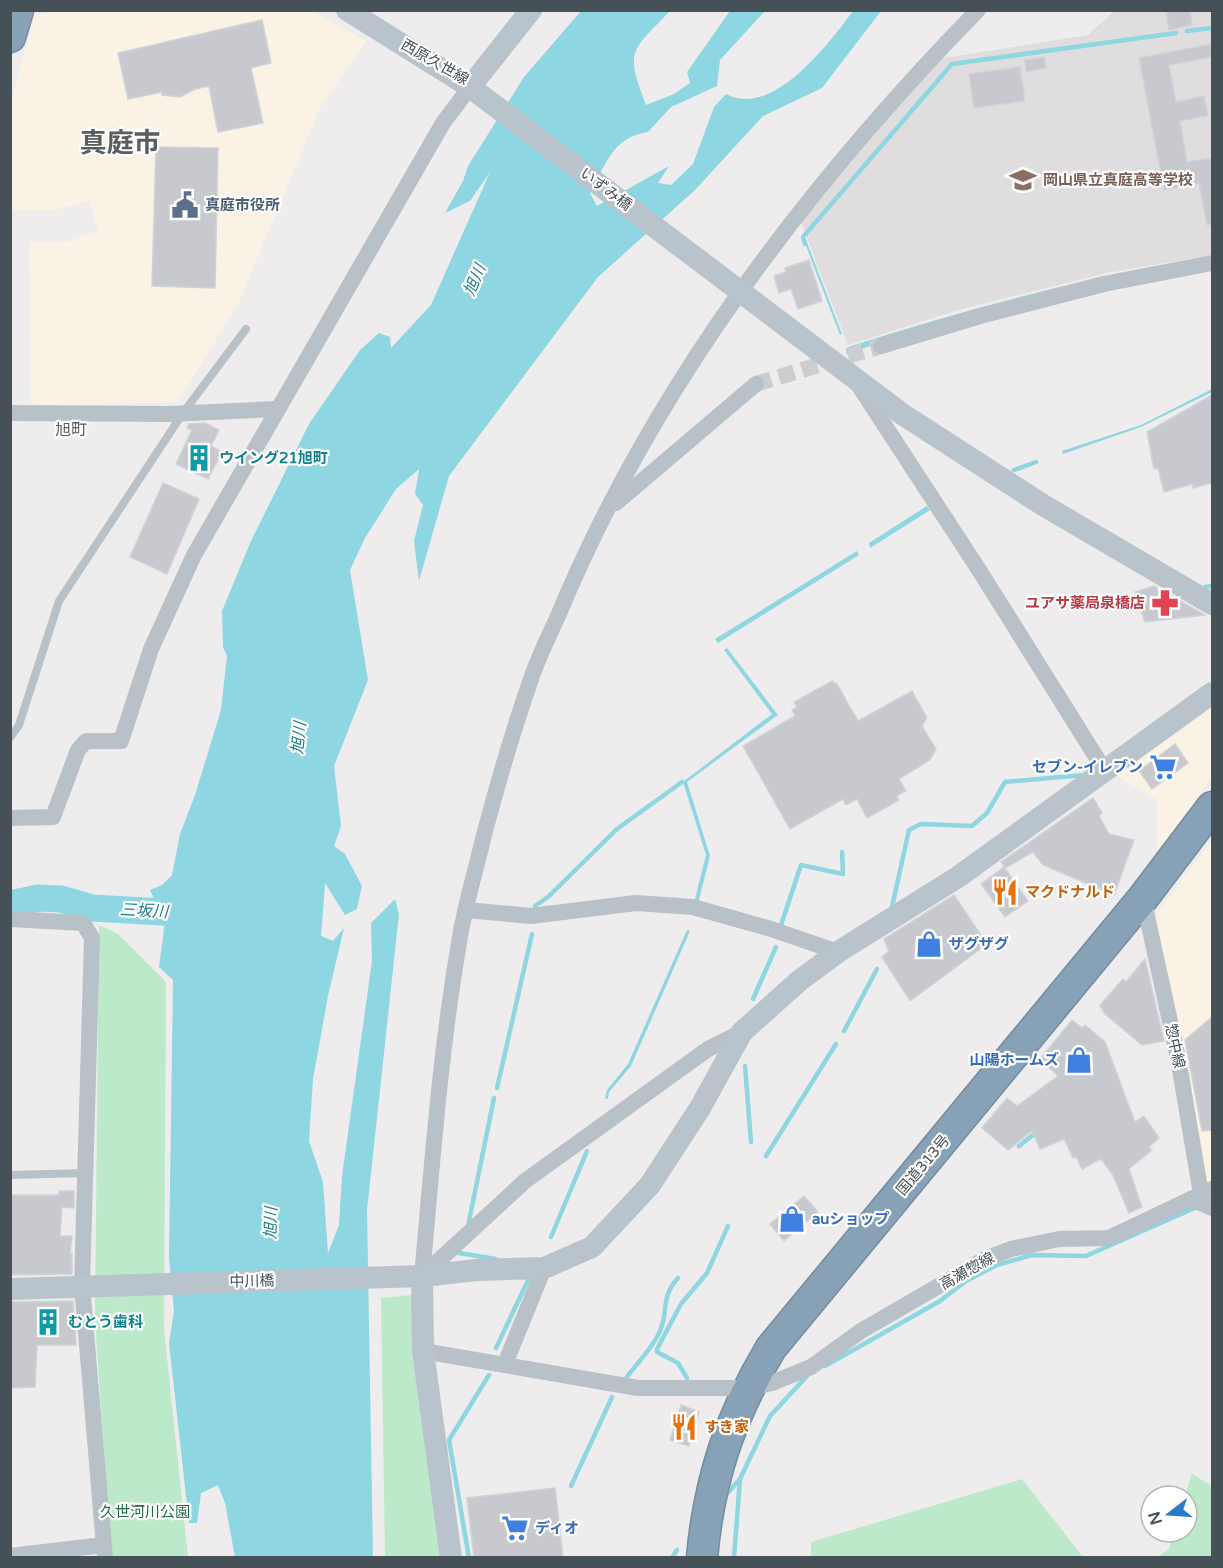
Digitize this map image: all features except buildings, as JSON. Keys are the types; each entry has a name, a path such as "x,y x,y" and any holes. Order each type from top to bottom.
{"highway":[{"path":"10,37 18,10"},
{"name":"国道313号","path":"702,1557 717,1465 747,1388 771,1348 1143,898 1212,807"}],"street":[{"name":"西原久世線","path":"347,10 470,87 531,10"},
{"path":"451,1557 423,1351 422,1276 445,1043 459,942 497,786 531,678 573,578 606,512 668,400 742,291 832,172 927,62 978,10"},
{"name":"いずみ橋","path":"470,87 902,414 1043,505 1212,604"},
{"path":"10,818 53,817 78,750 86,741 121,741 151,649 194,555 443,123 470,87"},
{"path":"881,346 980,316 1104,284 1212,263"},
{"path":"852,375 981,573 1105,771"},
{"path":"606,512 756,384"},
{"path":"10,413 183,413 277,409"},
{"path":"422,1276 525,1181 708,1049 742,1032 799,981 838,952 958,877 1212,693"},
{"name":"惣中線","path":"1143,898 1178,1058 1202,1194"},
{"path":"466,910 531,916 636,903 693,907 771,929 838,952"},
{"path":"10,919 83,923 92,938 82,1285 104,1551 10,1556"},
{"path":"505,1364 544,1268 592,1247 650,1185 700,1108 742,1032"},
{"path":"1202,1194 1212,1208"},
{"name":"高瀬惣線","path":"423,1351 638,1388 747,1388 772,1383 811,1367 861,1331 985,1259 1011,1249 1059,1239 1109,1238 1202,1194"},
{"name":"中川橋","path":"10,1288 422,1276 477,1270 544,1268"}],"lane":[{"path":"10,738 19,725 59,601 183,413 246,329"},
{"path":"10,1175 85,1173"}],"shaded area":[{"name":"真庭市役所","path":"63,10 311,11 366,41 320,108 239,302 178,402 31,406 29,242 68,242 98,231 90,201 51,211 11,210 11,103 34,15"},
{"name":"岡山県立真庭高等学校","path":"1114,11 1212,11 1212,255 1106,273 958,310 848,345 800,220 938,59 1088,35"},
{"path":"1212,705 1212,778 1157,853 1157,800 1116,775"},
{"path":"1212,840 1212,1182 1206,1182 1153,918"}],"green space":[{"name":"久世河川公園","path":"99,925 118,934 166,982 164,1329 188,1557 110,1557 95,1317"},
{"path":"411,1295 441,1557 385,1557 381,1298"},
{"path":"1192,1474 1212,1486 1212,1557 1157,1557 1169,1549 1170,1544 1199,1544 1199,1484 1189,1484"},
{"path":"1022,1479 1083,1557 811,1557 811,1542"}],"water":[{"name":"旭川","path":"581,11 670,11 647,35 636,52 635,72 646,105 674,94 690,83 687,72 730,11 765,11 720,60 717,86 671,107 648,132 636,135 618,146 590,193 597,206 669,166 658,183 671,185 693,164 714,107 726,94 744,99 762,96 781,87 815,58 853,11 881,11 822,88 763,116 695,190 598,277 449,476 419,581 414,541 423,505 415,494 419,469 396,489 365,538 350,570 368,680 334,766 341,826 334,846 345,854 362,886 357,909 345,915 325,883 321,936 333,941 344,928 328,996 313,1079 309,1141 323,1182 328,1253 339,1225 342,1176 372,961 371,923 395,899 399,914 367,1210 373,1557 235,1557 225,1503 218,1485 201,1493 197,1523 189,1523 169,1343 174,1311 169,1257 173,980 159,967 165,922 150,890 162,885 172,875 180,834 195,795 221,710 227,656 223,647 222,611 251,541 309,424 360,350 379,333 390,337 391,348 431,305 490,172 470,201 445,213 463,181 468,166 524,77"},
{"path":"803,238 806,240 842,334 840,335"},
{"path":"1180,262 961,317 846,354 848,347 971,310 1054,288"},
{"path":"1212,389 1212,392 1141,427 1063,454 1062,451 1141,425"},
{"path":"927,506 930,510 870,548 869,543"},
{"path":"857,551 859,555 718,643 715,639"},
{"path":"727,648 778,715 687,782 710,856 697,908 693,907 706,855 683,782 772,714 724,650"},
{"path":"687,930 690,931 631,1066 609,1092 608,1099 605,1098 607,1090 628,1064"}],"waterway":[{"path":"1187,31 1212,28"},
{"path":"805,244 803,237 952,64 1176,33"},
{"path":"1014,470 1036,462"},
{"path":"1205,587 1212,586"},
{"path":"892,907 909,830 921,824 972,826 987,813 1005,782 1084,775"},
{"path":"535,906 548,897 617,829 682,782"},
{"path":"780,928 801,865 843,874 842,852"},
{"name":"三坂川","path":"10,904 38,898 61,899 92,908 197,914"},
{"path":"497,1088 532,934"},
{"path":"753,999 776,947"},
{"path":"844,1031 877,969"},
{"path":"766,1156 836,1044"},
{"path":"745,1066 751,1142"},
{"path":"468,1226 494,1098"},
{"path":"1019,1146 1038,1131"},
{"path":"551,1237 587,1151"},
{"path":"825,1366 940,1301 966,1281 997,1265 1032,1255 1086,1256 1197,1207"},
{"path":"687,1378 678,1363 657,1352 657,1349 681,1304 707,1273 728,1226"},
{"path":"459,1253 496,1259"},
{"path":"496,1348 531,1274"},
{"path":"624,1381 657,1337 663,1324 669,1292 678,1278"},
{"path":"469,1558 449,1440 489,1375"},
{"path":"725,1496 740,1479 770,1416 807,1376"},
{"path":"571,1486 612,1397"},
{"path":"734,1558 740,1479"},
{"path":"672,1558 677,1550"}],"tunnel":[{"path":"756,384 881,346"}],"place":[{"name":"岡山県立真庭高等学校","path":"1023,180"},
{"name":"真庭市役所","path":"185,205"},
{"name":"ウイング21旭町","path":"199,458"},
{"name":"ユアサ薬局泉橋店","path":"1165,603"},
{"name":"セブン-イレブン","path":"1163,767"},
{"name":"マクドナルド","path":"1005,892"},
{"name":"ザグザグ","path":"929,944"},
{"name":"山陽ホームズ","path":"1079,1060"},
{"name":"auショップ","path":"792,1219"},
{"name":"むとう歯科","path":"48,1322"},
{"name":"すき家","path":"684,1427"},
{"name":"ディオ","path":"515,1528"}],"district":[{"name":"真庭市","path":"120,143"},
{"name":"旭町","path":"71,430"}]}
